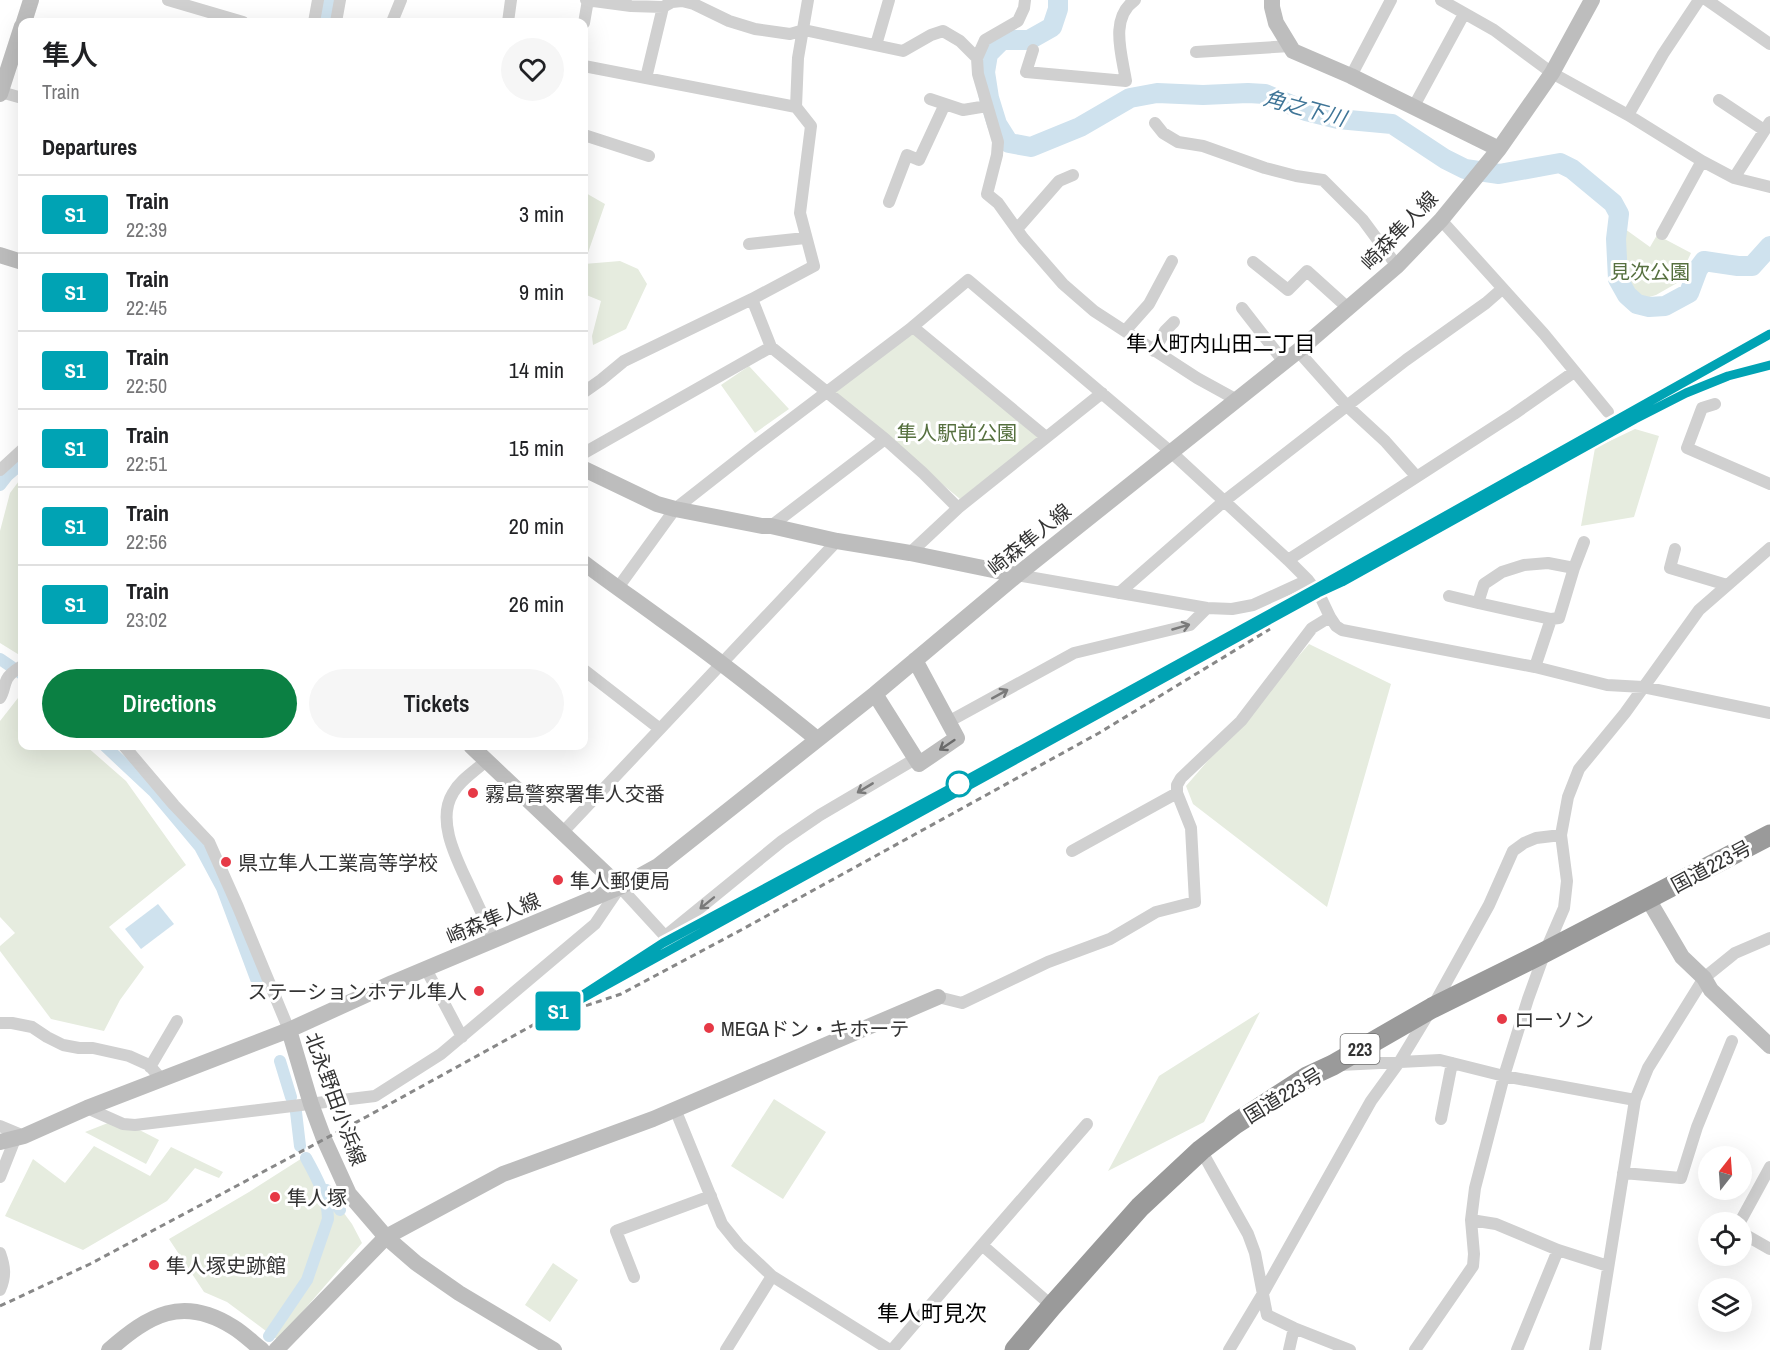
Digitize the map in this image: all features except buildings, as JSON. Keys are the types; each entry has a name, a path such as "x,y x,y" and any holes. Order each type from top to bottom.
{"highway":[{"name":"国道223号","path":"1015,1350 1140,1207 1234,1124 1307,1077 1333,1065 1432,1008 1770,836"}],"main road":[{"path":"25,18 31,0"},
{"path":"1272,0 1276,23 1293,51 1351,76 1499,149"},
{"name":"崎森隼人線","path":"288,1030 393,982 620,887 658,866 875,694 1017,575 1298,351 1397,266 1441,220 1499,149 1552,73 1592,0"},
{"path":"0,93 18,39"},
{"path":"0,255 18,261"},
{"path":"588,471 657,504 675,509 1017,575"},
{"path":"588,566 754,687 817,739"},
{"path":"875,694 919,764 957,738 915,660"},
{"path":"475,750 620,887"},
{"path":"1648,899 1682,957 1704,978 1711,990 1770,1046"},
{"path":"276,1350 386,1237 503,1174 675,1109 938,996"},
{"name":"北永野田小浜線","path":"13,1139 288,1030 324,1139 349,1194 386,1237 416,1263 459,1293 554,1350"},
{"path":"109,1350 145,1321 168,1312 192,1310 210,1315 234,1327 262,1350"}],"street":[{"path":"168,0 229,18"},
{"path":"315,18 318,0"},
{"path":"337,18 340,0"},
{"path":"394,18 401,0"},
{"path":"509,18 511,0"},
{"path":"585,18 587,0 630,6 663,7 672,2 695,2 729,21 755,28 790,34 804,30 903,51 943,31 960,41 977,58"},
{"path":"588,389 624,361 814,266 800,213 811,126 796,107 798,58 808,0"},
{"path":"876,45 889,0"},
{"path":"1025,0 1018,21 985,40 977,58 978,74 998,142 997,156 987,194 998,203 1063,284 1094,311 1154,351 1237,400"},
{"path":"1033,50 1026,72 1126,81 1119,29 1120,20 1128,4 1135,0"},
{"path":"1351,76 1391,0"},
{"path":"1441,0 1494,30 1552,73 1628,115 1702,161 1734,178 1770,187"},
{"path":"1628,115 1663,54 1699,0"},
{"path":"1707,0 1770,44"},
{"path":"646,78 663,7"},
{"path":"1414,106 1464,14"},
{"path":"1196,52 1290,46"},
{"path":"588,67 796,107"},
{"path":"0,93 18,97"},
{"path":"930,99 963,110 987,106"},
{"path":"1719,100 1767,126 1734,178"},
{"path":"889,202 907,155 919,160 945,104"},
{"path":"1155,123 1163,133 1178,142 1203,146 1285,174 1323,180 1363,220 1397,266"},
{"path":"588,136 649,156"},
{"path":"1662,234 1702,161"},
{"path":"1017,229 1059,181 1073,175"},
{"path":"1441,220 1544,334 1608,412"},
{"path":"749,244 806,238"},
{"path":"1125,331 1149,304 1172,261"},
{"path":"1253,262 1288,290 1307,271 1348,308"},
{"path":"617,589 675,509 913,327 968,280 1171,452 1288,560 1308,580 1320,596 1336,626 1342,630 1535,668 1607,686 1643,687 1770,713"},
{"path":"1119,593 1223,501 1502,289"},
{"path":"752,299 771,347 885,440 958,508"},
{"path":"1242,308 1284,362"},
{"path":"1154,351 1165,331 1174,322"},
{"path":"913,327 1047,437"},
{"path":"588,451 771,347"},
{"path":"1298,351 1347,406 1385,441 1416,476"},
{"path":"1288,560 1514,414 1574,372"},
{"path":"910,553 958,508 1102,393"},
{"path":"1715,404 1702,408 1687,448 1770,484"},
{"path":"771,526 885,440"},
{"path":"0,471 18,454"},
{"path":"562,833 837,541"},
{"path":"1449,596 1551,619 1559,618 1584,542"},
{"path":"1414,1350 1473,1266 1471,1220 1475,1188 1504,1076 1545,952 1564,908 1567,880 1562,835 1568,796 1579,769 1625,713 1699,610 1770,548"},
{"path":"1676,549 1670,568 1727,585"},
{"path":"1478,603 1484,584 1502,572 1548,563 1574,568"},
{"path":"1017,575 1207,608 1232,609 1253,605 1308,580"},
{"path":"948,722 1074,653 1190,625 1207,608"},
{"path":"938,996 962,1003 1048,962 1110,939 1155,912 1195,902 1191,828 1177,793 1181,778 1241,721 1312,628 1330,617"},
{"path":"1535,668 1551,619"},
{"path":"0,698 3,694 3,677 18,668"},
{"path":"588,673 660,729"},
{"path":"127,750 209,842 288,1030"},
{"path":"87,1108 123,1124 135,1125 375,1096 441,1054 595,924 620,887 664,935 668,934 782,841 820,815 915,759"},
{"path":"486,761 453,792 448,807 447,828 451,845 494,941"},
{"path":"1072,851 1177,793"},
{"path":"1229,1350 1371,1101 1400,1061 1432,1008 1488,905 1513,851 1536,838 1562,835"},
{"path":"1594,1350 1635,1100 1648,1068 1704,978 1735,953 1770,938"},
{"path":"426,969 462,1036"},
{"path":"150,1066 177,1021"},
{"path":"0,1023 32,1027 63,1045 93,1048 129,1056 150,1066 162,1080"},
{"path":"1623,1173 1681,1178 1697,1127 1732,1041"},
{"path":"1333,1065 1440,1060 1504,1076 1635,1100"},
{"path":"1441,1119 1452,1063"},
{"path":"675,1109 722,1224 739,1245 772,1276 891,1350 1088,1124"},
{"path":"0,1126 13,1139 0,1177"},
{"path":"1202,1150 1248,1234 1255,1253 1267,1315 1350,1350"},
{"path":"1745,1212 1770,1167"},
{"path":"634,1277 616,1231 711,1196"},
{"path":"1471,1220 1496,1224 1558,1251 1608,1266"},
{"path":"1752,1239 1770,1249"},
{"path":"982,1245 1052,1306"},
{"path":"1516,1350 1558,1251"},
{"path":"0,1253 5,1266 0,1290"},
{"path":"726,1350 772,1276"},
{"path":"1289,1350 1294,1328"}],"green space":[{"path":"588,194 605,204 588,253"},
{"name":"見次公園","path":"1625,229 1650,247 1657,235 1691,253 1677,283 1646,298 1633,292 1627,286 1620,262"},
{"path":"620,261 638,269 647,284 626,329 593,345 592,336 601,301 588,296 588,264"},
{"name":"隼人駅前公園","path":"912,330 1040,437 960,499 833,393"},
{"path":"749,366 789,409 755,433 721,385"},
{"path":"1635,429 1659,436 1634,517 1581,526 1595,448"},
{"path":"18,482 18,654 0,643 0,531 10,493"},
{"path":"1309,644 1391,684 1327,907 1193,804 1186,786"},
{"path":"18,698 18,750 91,750 126,781 186,865 109,927 144,967 120,1000 104,1031 51,1019 0,951 0,946 15,933 0,917 0,721"},
{"path":"1260,1012 1204,1122 1108,1171 1159,1076"},
{"path":"774,1099 826,1132 783,1199 731,1166"},
{"path":"118,1119 159,1140 146,1164 85,1132"},
{"path":"94,1146 150,1176 171,1147 223,1172 219,1178 195,1168 167,1201 83,1250 5,1216 33,1159 65,1183"},
{"path":"307,1155 362,1243 278,1340 227,1302 204,1292 169,1239"},
{"path":"553,1263 578,1280 550,1322 525,1305"}],"water":[{"path":"158,904 174,924 141,949 125,929"}],"waterway":[{"path":"326,18 329,0"},
{"name":"角之下川","path":"1058,0 1058,9 1052,27 1029,40 1002,40 988,54 985,72 989,98 997,124 1009,143 1031,147 1080,127 1130,98 1157,93 1265,94 1306,111 1338,119 1392,124 1445,159 1465,169 1499,174 1560,163 1572,169 1613,203 1619,214 1616,239 1618,279 1627,295 1637,304 1649,307 1665,306 1689,293 1698,269 1704,261 1752,266 1770,246"},
{"path":"0,485 18,466"},
{"path":"0,659 18,671"},
{"path":"109,750 154,792 200,847 222,888 259,987"},
{"path":"280,1061 291,1097"},
{"path":"296,1112 300,1146"},
{"path":"269,1336 307,1280 328,1219 324,1195 306,1158"},
{"path":"327,1190 340,1210"}],"railway":[{"path":"1652,401 1770,334"},
{"path":"1335,586 1442,525 1686,393 1728,376 1770,365"},
{"path":"0,1306 90,1264 366,1117 1318,593 1342,582"},
{"path":"576,1009 621,994 741,930 1099,733 1270,629"},
{"path":"643,956 698,925"}],"train":[{"name":"S1","path":"1770,334 1315,589 663,943 552,1015 1635,419 1686,393 1728,376 1770,365"}],"place":[{"name":"霧島警察署隼人交番","path":"473,793"},
{"name":"県立隼人工業高等学校","path":"226,862"},
{"name":"隼人郵便局","path":"558,880"},
{"name":"ステーションホテル隼人","path":"479,991"},
{"name":"ローソン","path":"1502,1019"},
{"name":"MEGAドン・キホーテ","path":"709,1028"},
{"name":"隼人塚","path":"275,1197"},
{"name":"隼人塚史跡館","path":"154,1265"}],"district":[{"name":"隼人町内山田二丁目","path":"1221,343"},
{"name":"隼人町見次","path":"932,1313"}]}
